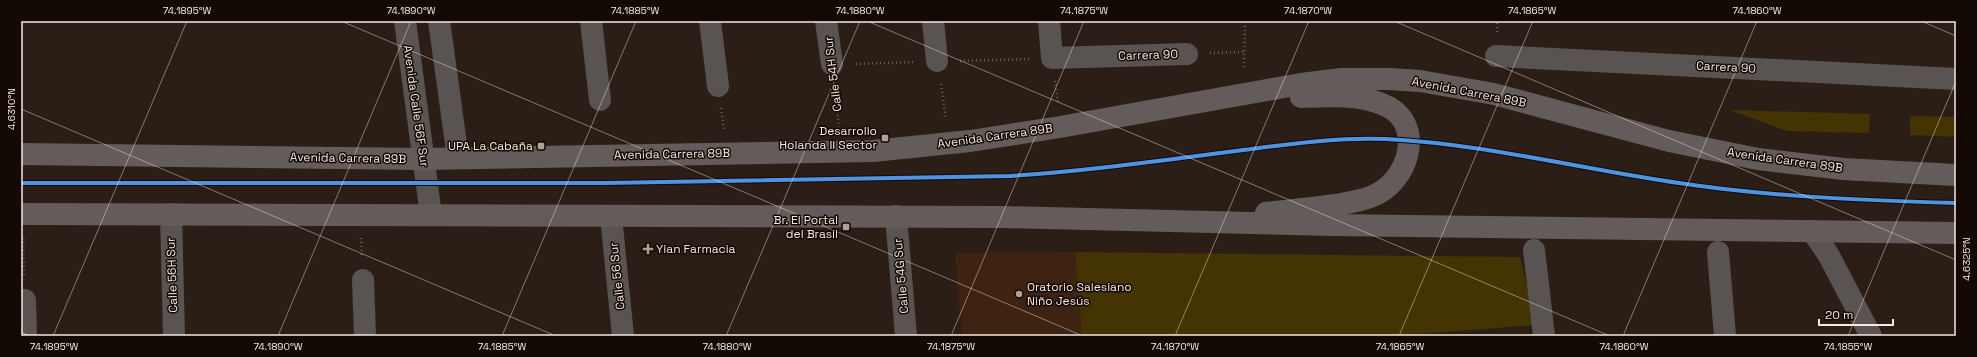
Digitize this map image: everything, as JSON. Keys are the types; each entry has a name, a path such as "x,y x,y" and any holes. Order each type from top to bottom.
{"main road":[{"name":"Avenida Carrera 89B","path":"21,154 423,159 872,151 956,142 1060,127 1198,103 1273,88 1342,79 1420,81 1494,94 1669,141 1758,158 1843,169 1956,175"},
{"path":"1196,222 1361,200 1378,194 1391,185 1404,166 1409,153 1410,141 1406,128 1398,114 1383,104 1368,99 1326,96 1198,103"},
{"path":"22,223 170,214 896,216 1956,233"}],"street":[{"name":"Avenida Calle 56F Sur","path":"405,21 431,215"},
{"path":"439,21 458,158"},
{"path":"591,21 600,100"},
{"path":"710,21 718,86"},
{"name":"Calle 54H Sur","path":"826,21 832,64"},
{"path":"933,21 937,61"},
{"name":"Carrera 90","path":"1049,21 1052,58 1187,54"},
{"name":"Carrera 90","path":"1496,56 1956,79"},
{"name":"Calle 56H Sur","path":"170,214 174,336"},
{"name":"Calle 56 Sur","path":"611,216 623,336"},
{"name":"Calle 54G Sur","path":"896,216 906,336"},
{"path":"1812,231 1828,254 1872,336"},
{"path":"1534,250 1544,336"},
{"path":"1718,252 1725,336"},
{"path":"363,280 365,336"},
{"path":"25,300 26,336"}],"path":[{"path":"1244,67 1245,21"},
{"path":"937,61 946,119"},
{"path":"22,223 25,300"}],"shaded area":[{"path":"1730,110 1870,114 1869,133 1787,131"},
{"path":"1910,116 1956,117 1956,137 1910,135"},
{"name":"Oratorio Salesiano Niño Jesús","path":"1075,252 1082,336 962,336 955,253"},
{"path":"1075,252 1520,257 1536,325 1392,336 1082,336"}],"cycle path":[{"path":"21,183 606,183 1010,176 1097,168 1296,143 1350,139 1386,139 1496,151 1642,177 1748,192 1852,199 1956,203"}],"place":[{"name":"Desarrollo Holanda II Sector","path":"885,138"},
{"name":"UPA La Cabaña","path":"541,146"},
{"name":"Br. El Portal del Brasil","path":"846,227"},
{"name":"Yian Farmacia","path":"648,249"},
{"name":"Oratorio Salesiano Niño Jesús","path":"1019,294"}]}
